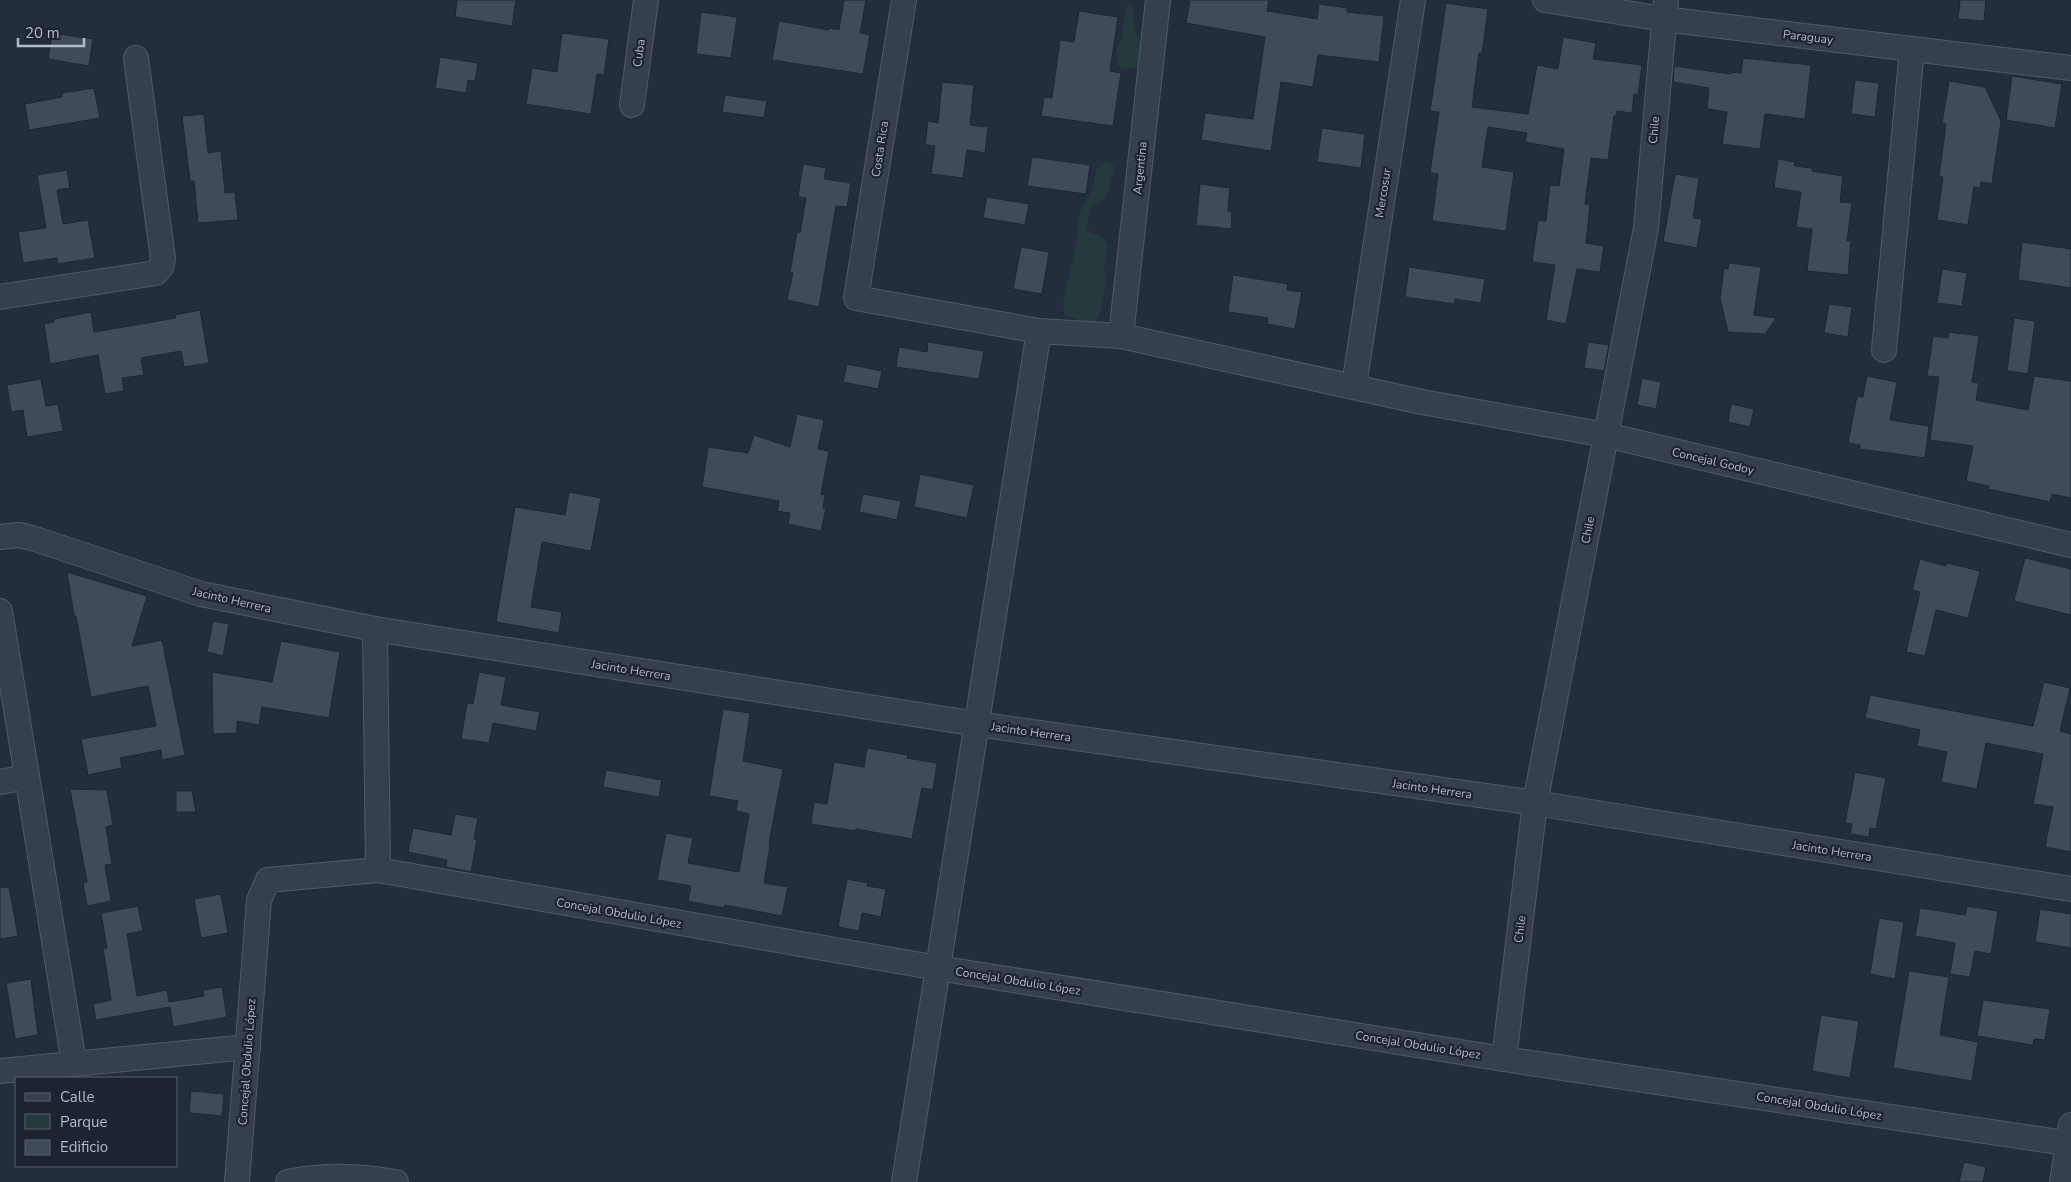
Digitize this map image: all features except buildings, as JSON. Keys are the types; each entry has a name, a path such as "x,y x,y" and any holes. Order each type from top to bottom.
{"street":[{"name":"Cuba","path":"632,105 646,0"},
{"name":"Costa Rica","path":"856,298 904,0"},
{"name":"Argentina","path":"1121,336 1158,0"},
{"name":"Mercosur","path":"1354,386 1413,0"},
{"name":"Paraguay","path":"1545,0 1665,9 1912,50 2071,68"},
{"name":"Chile","path":"1504,1059 1535,803 1646,228 1665,9"},
{"path":"1884,350 1912,50"},
{"path":"0,297 156,273 161,267 163,259 136,58"},
{"name":"Concejal Godoy","path":"856,298 1039,331 1121,336 1513,420 1606,435 2071,545"},
{"path":"904,1182 1039,331"},
{"name":"Jacinto Herrera","path":"0,537 18,535 32,538 202,594 375,629 977,724 1535,803 2071,889"},
{"path":"0,611 74,1063"},
{"path":"375,629 378,870"},
{"path":"0,782 27,777"},
{"name":"Concejal Obdulio López","path":"237,1182 259,900 268,880 378,870 938,968 1504,1059 2070,1138"},
{"path":"0,1071 248,1047"},
{"path":"2062,1182 2070,1138"},
{"path":"288,1182 312,1177 354,1176 396,1182"}],"green space":[{"path":"1130,4 1134,15 1137,37 1145,45 1139,67 1122,69 1117,65 1117,47 1122,37 1125,9"},
{"path":"1105,161 1114,166 1109,190 1103,199 1092,205 1089,210 1087,229 1092,233 1102,236 1108,245 1104,269 1106,286 1099,316 1092,325 1065,314 1063,302 1074,254 1080,212 1091,191 1097,168"}]}
